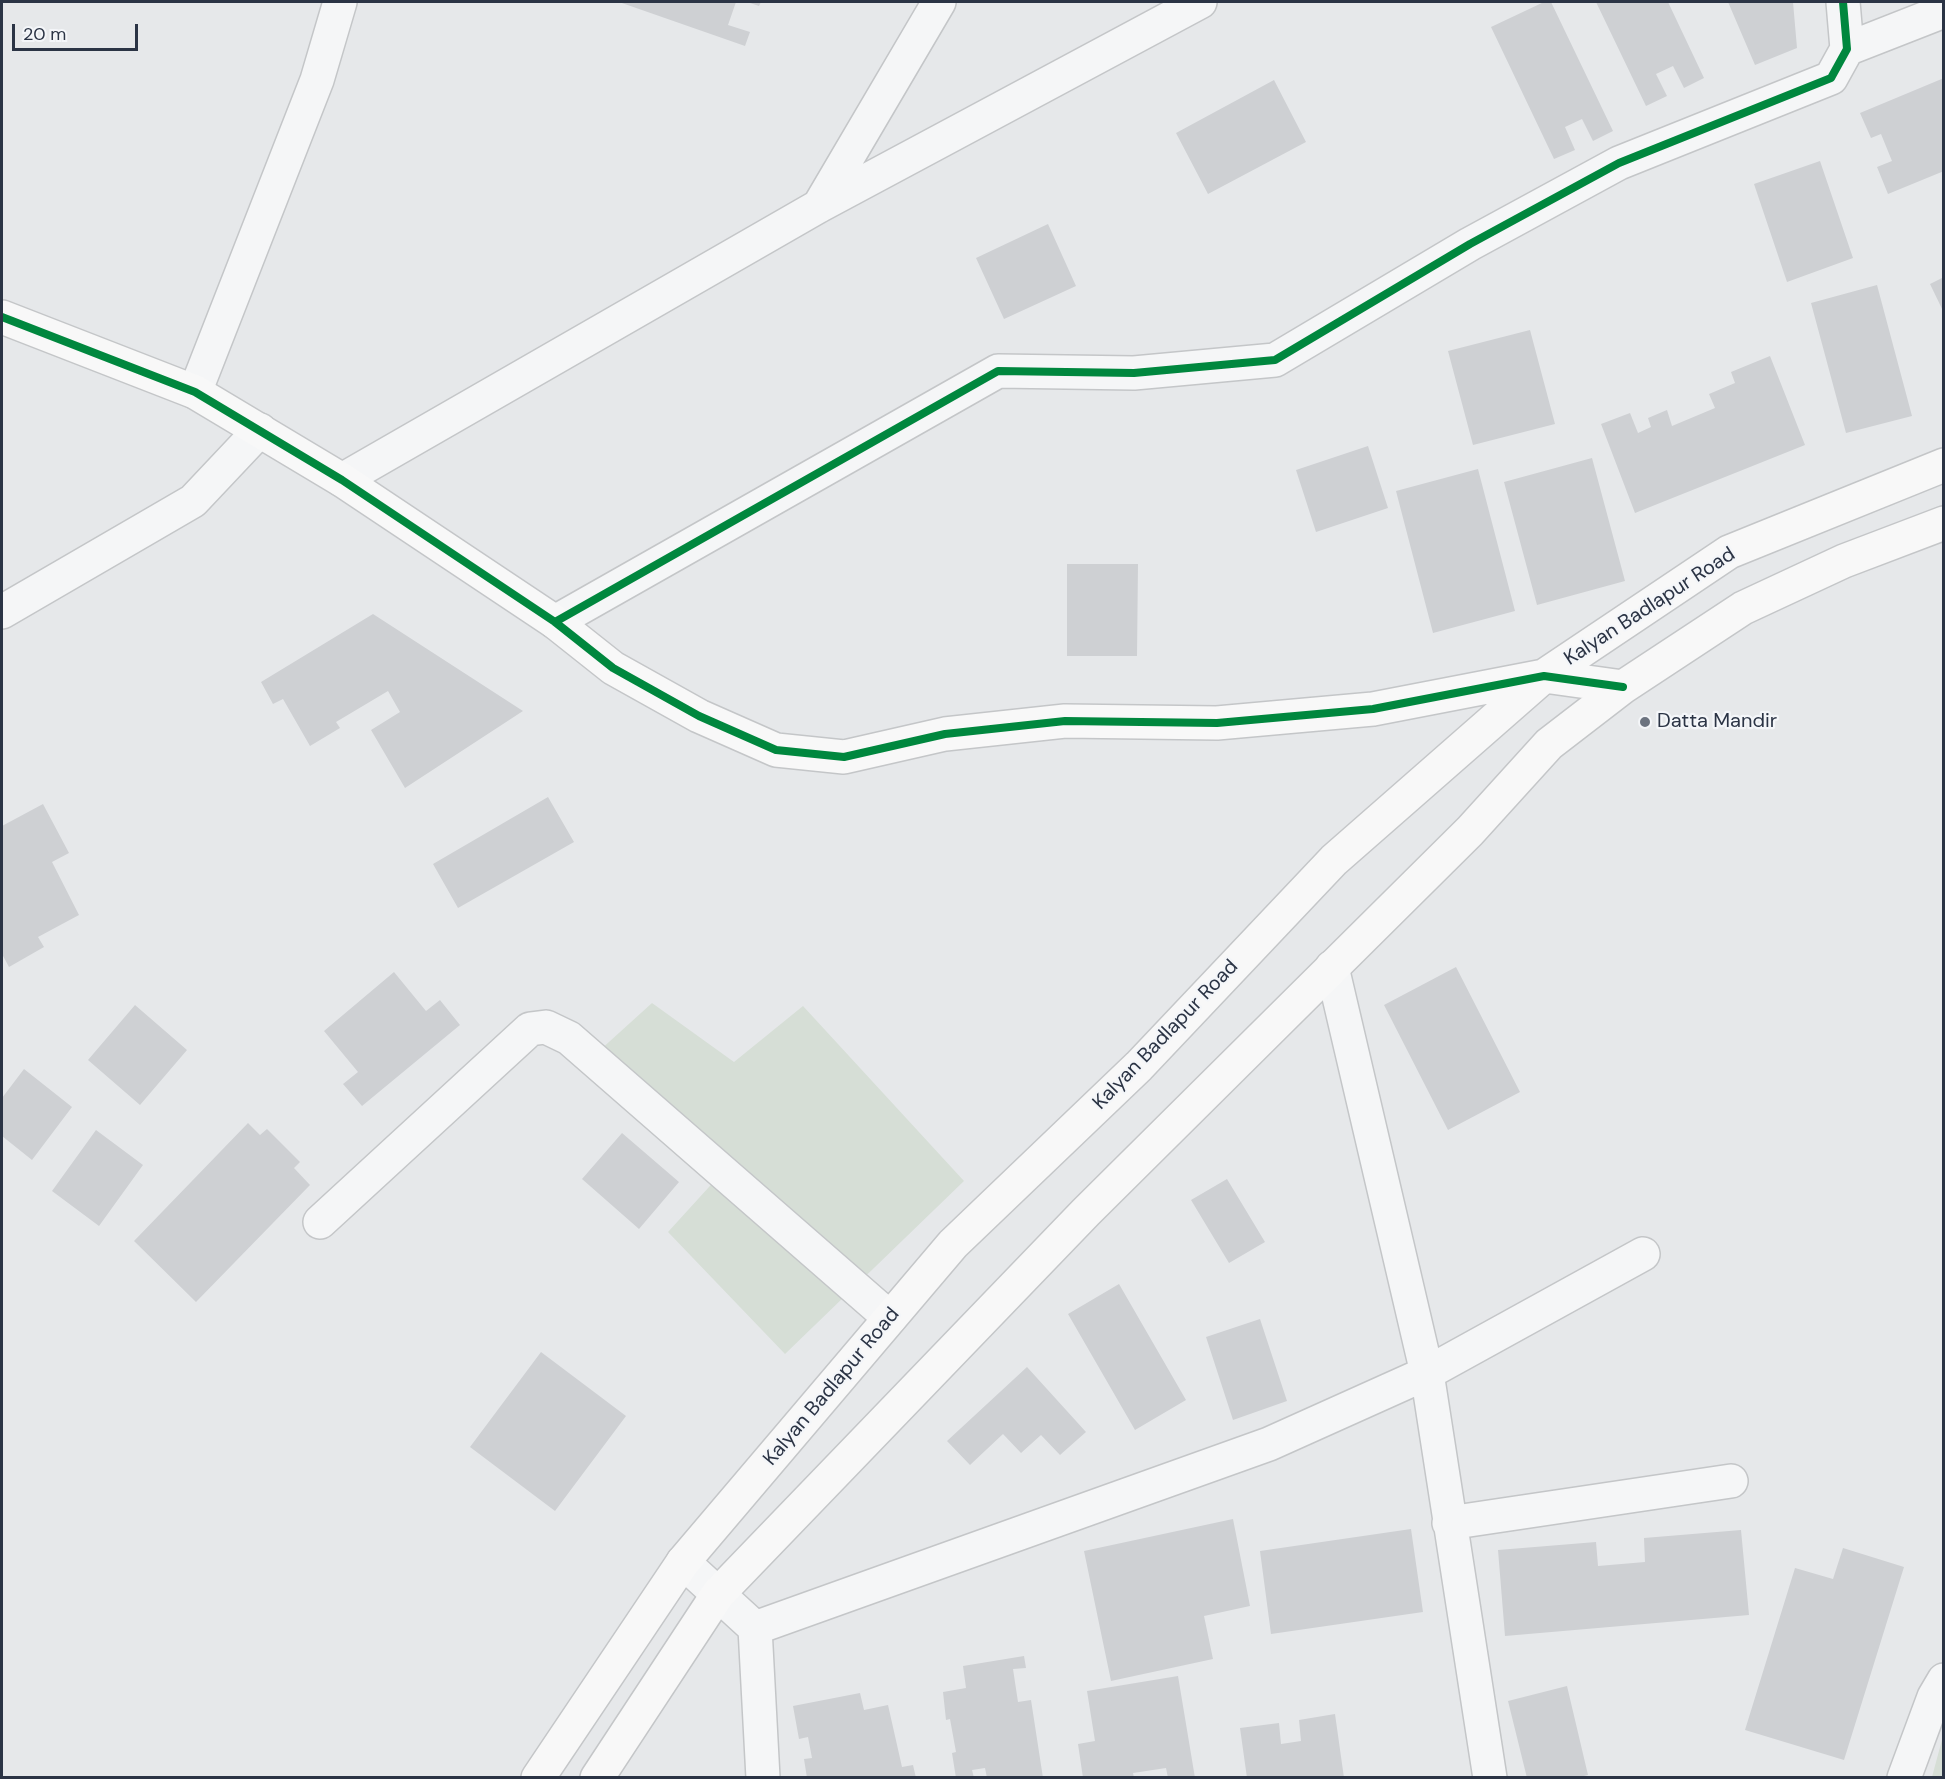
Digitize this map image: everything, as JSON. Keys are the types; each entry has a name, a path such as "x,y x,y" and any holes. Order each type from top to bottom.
{"main road":[{"path":"2,317 195,392 342,480 555,622 613,668 699,716 776,750 844,758 945,734 1065,721 1217,723 1373,709 1544,676 1623,687"},
{"name":"Kalyan Badlapur Road","path":"538,1778 683,1562 953,1244 1139,1066 1334,860 1544,676 1729,552 1944,465"},
{"path":"564,1739 599,1774 718,1594 1086,1212 1470,831 1549,744 1623,687 1743,608 1844,561 1944,523"}],"street":[{"path":"195,392 317,80 340,2"},
{"path":"819,206 939,2"},
{"path":"342,480 819,206 1200,2"},
{"path":"555,622 998,371 1134,373 1275,360 1470,244 1618,163 1832,78 1847,49 1843,2"},
{"path":"1847,49 1944,11"},
{"path":"2,612 193,501 260,430"},
{"path":"1332,968 1427,1373 1490,1778"},
{"path":"320,1222 530,1029 546,1027 569,1038 890,1318"},
{"path":"755,1628 1269,1444 1427,1373 1643,1254"},
{"path":"1449,1523 1731,1481"},
{"path":"683,1562 755,1628 763,1778"},
{"path":"1904,1778 1940,1693"}],"shaded area":[{"path":"652,1003 734,1062 803,1006 964,1181 785,1354 668,1232 719,1176 588,1061"},
{"path":"1943,1736 1943,1777 1932,1777"}],"building":[{"path":"619,2 736,2 728,25 750,32 745,46"},
{"path":"747,2 761,2 759,6"},
{"path":"1544,2 1551,2 1613,131 1593,141 1582,119 1565,127 1575,150 1554,159 1491,27"},
{"path":"1596,2 1668,2 1704,78 1684,88 1673,66 1656,74 1667,96 1646,106"},
{"path":"1728,2 1793,2 1797,48 1755,65"},
{"path":"1944,78 1944,171 1888,194 1877,167 1892,161 1881,134 1871,138 1860,113"},
{"path":"1274,80 1306,142 1208,194 1176,133"},
{"path":"1820,161 1853,258 1787,282 1754,184"},
{"path":"1048,224 1076,286 1004,319 976,258"},
{"path":"1944,277 1944,313 1930,284"},
{"path":"1877,285 1912,416 1846,433 1811,303"},
{"path":"1530,330 1555,424 1473,445 1448,351"},
{"path":"1770,356 1805,445 1635,513 1601,424 1630,413 1638,433 1651,427 1648,418 1667,410 1672,426 1715,408 1709,394 1735,383 1731,372"},
{"path":"1368,446 1388,508 1316,532 1296,470"},
{"path":"1592,458 1625,581 1537,605 1504,482"},
{"path":"1478,469 1515,611 1433,633 1396,491"},
{"path":"1067,564 1138,564 1137,656 1067,656"},
{"path":"373,614 523,711 405,788 371,730 400,712 388,691 336,722 340,728 310,746 283,699 273,704 261,682"},
{"path":"548,797 574,842 458,908 433,864"},
{"path":"43,804 69,853 52,862 79,915 38,937 44,947 9,967 2,954 2,826"},
{"path":"1456,967 1520,1092 1448,1130 1384,1005"},
{"path":"394,972 426,1011 440,1000 460,1025 362,1106 343,1084 358,1072 324,1031"},
{"path":"135,1005 187,1050 140,1105 88,1060"},
{"path":"24,1069 72,1107 32,1160 2,1136 2,1098"},
{"path":"248,1123 260,1135 267,1129 300,1162 294,1168 310,1185 196,1302 134,1241"},
{"path":"96,1130 143,1165 99,1226 52,1191"},
{"path":"622,1133 679,1182 639,1229 582,1179"},
{"path":"1227,1179 1265,1242 1229,1263 1191,1200"},
{"path":"1119,1284 1186,1400 1135,1430 1068,1314"},
{"path":"1260,1319 1287,1401 1233,1420 1206,1337"},
{"path":"541,1352 626,1416 555,1511 470,1447"},
{"path":"1027,1367 1086,1432 1060,1455 1041,1435 1021,1453 1003,1434 970,1465 947,1441"},
{"path":"1233,1519 1250,1606 1204,1616 1213,1659 1111,1681 1084,1551"},
{"path":"1411,1529 1423,1612 1271,1634 1260,1551"},
{"path":"1741,1530 1749,1615 1505,1636 1498,1550 1596,1542 1598,1566 1645,1562 1644,1538"},
{"path":"1843,1548 1904,1567 1844,1760 1745,1730 1795,1568 1833,1579"},
{"path":"1024,1656 1026,1668 1013,1669 1018,1702 1031,1700 1043,1778 987,1778 985,1768 972,1770 974,1778 956,1778 952,1753 956,1752 950,1719 946,1720 943,1692 966,1688 963,1666"},
{"path":"1178,1676 1195,1778 1168,1778 1166,1768 1133,1773 1134,1778 1083,1778 1078,1744 1095,1741 1087,1691"},
{"path":"1567,1686 1588,1775 1576,1778 1527,1778 1508,1701"},
{"path":"860,1693 864,1710 888,1705 902,1767 913,1765 916,1778 807,1778 804,1759 812,1758 808,1737 799,1739 793,1706"},
{"path":"1335,1714 1344,1778 1247,1778 1240,1728 1279,1723 1281,1744 1301,1741 1299,1720"}],"cycle path":[{"path":"555,622 998,371 1134,373 1275,360 1470,244 1619,163 1831,78 1847,49 1843,2"},
{"path":"2,317 195,392 342,480 555,622 613,668 699,716 776,750 844,757 945,734 1065,721 1217,723 1373,709 1544,676 1623,687"}],"place":[{"name":"Datta Mandir","path":"1645,722"}]}
